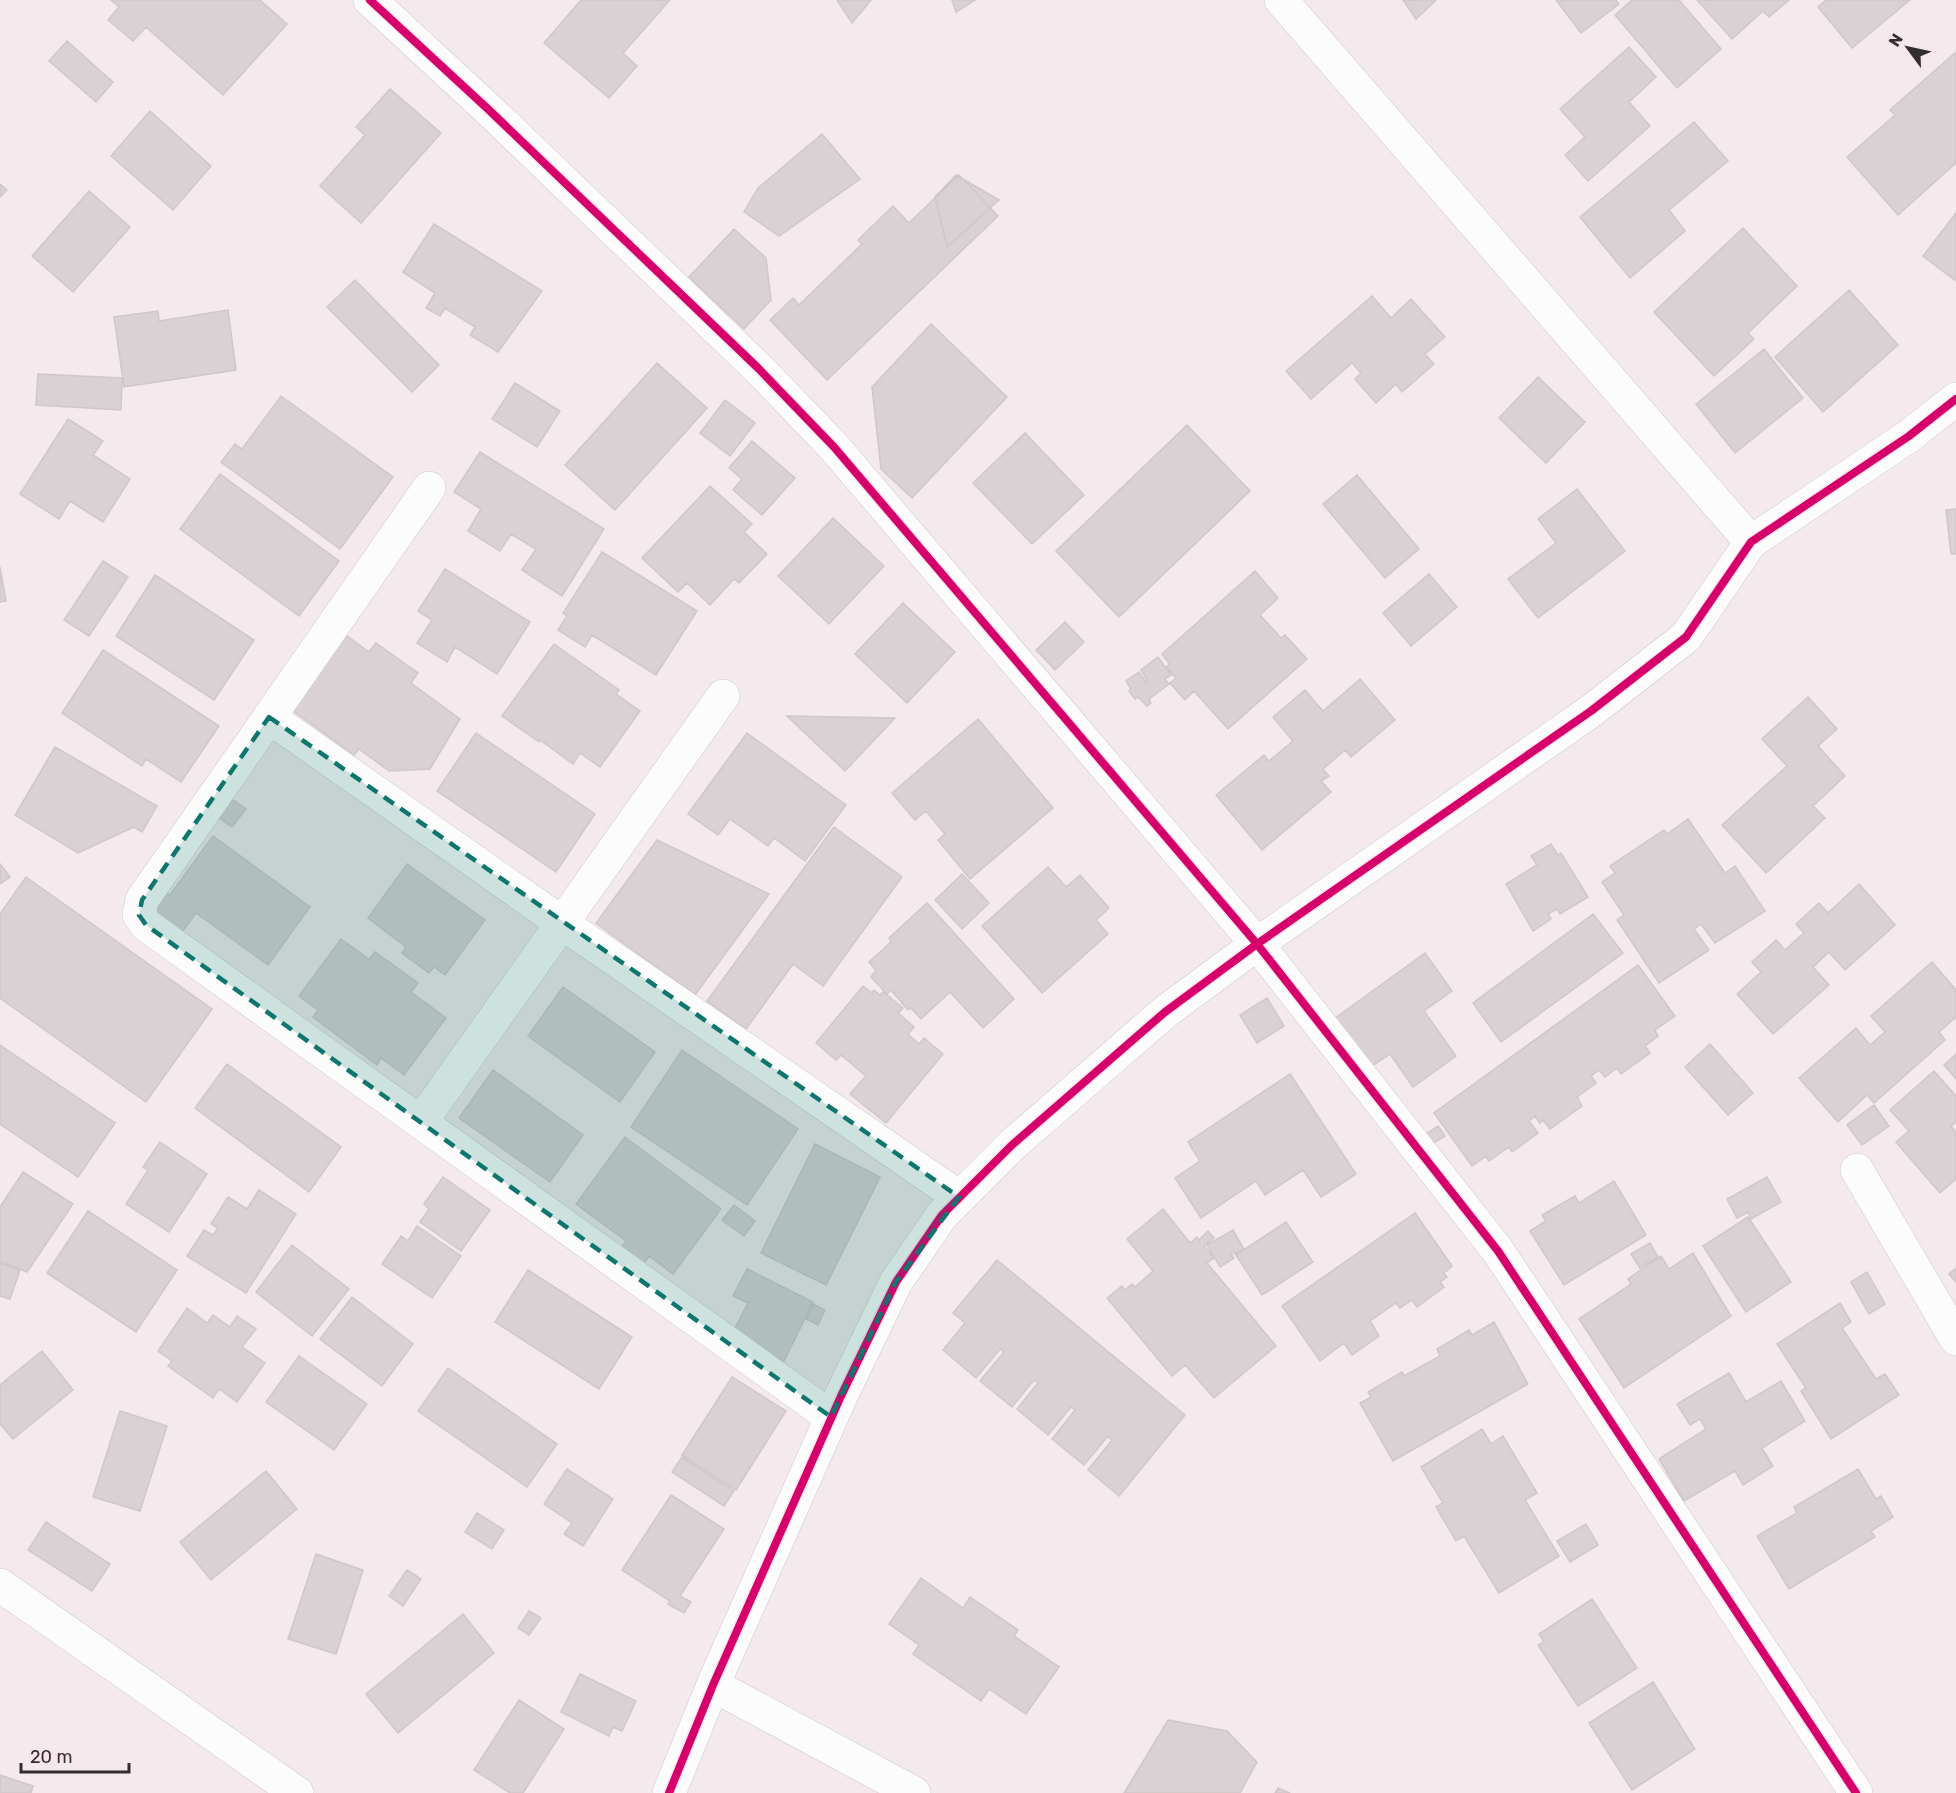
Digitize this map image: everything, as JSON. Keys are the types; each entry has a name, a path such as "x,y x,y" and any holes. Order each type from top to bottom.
{"street":[{"path":"370,0 497,118 749,360 834,447 1257,944 1498,1251 1856,1793"},
{"path":"1281,0 1751,542"},
{"path":"669,1793 713,1684 831,1417 896,1282 942,1215 1012,1145 1165,1012 1257,944 1591,711 1686,638 1751,542 1909,436 1956,399"},
{"path":"429,488 142,900 139,915 146,925 831,1417"},
{"path":"421,1122 723,696"},
{"path":"269,717 959,1197"},
{"path":"1857,1170 1956,1339"},
{"path":"0,1585 297,1793"},
{"path":"713,1684 914,1793"}],"highlighted area":[{"path":"269,717 959,1197 896,1282 831,1417 146,925 139,915 142,900"}],"building":[{"path":"111,0 260,0 287,24 223,95 146,27 133,41 108,20 119,7"},
{"path":"581,0 670,0 623,53 637,66 609,98 544,43"},
{"path":"837,0 871,0 852,23"},
{"path":"952,0 975,0 956,12"},
{"path":"1403,0 1436,0 1416,19"},
{"path":"1556,0 1616,0 1619,4 1581,33"},
{"path":"1632,0 1679,0 1721,49 1677,88 1615,15"},
{"path":"1697,0 1789,0 1769,17 1763,11 1732,39"},
{"path":"1826,0 1910,0 1852,48 1818,7"},
{"path":"67,41 113,82 96,102 49,61"},
{"path":"1629,47 1656,77 1629,102 1650,126 1588,181 1565,155 1585,137 1560,109"},
{"path":"1956,52 1956,163 1898,215 1847,157 1895,115 1890,110"},
{"path":"390,89 441,133 361,223 320,186 365,135 356,127"},
{"path":"150,111 211,166 173,210 111,156"},
{"path":"1694,122 1728,161 1669,210 1685,231 1630,278 1580,217"},
{"path":"822,134 860,179 779,236 744,212 758,188"},
{"path":"956,175 999,200 947,247 935,197"},
{"path":"959,175 998,216 827,380 770,320 793,298 799,305 862,244 858,240 893,206 909,223"},
{"path":"0,184 7,190 0,197"},
{"path":"89,191 130,227 73,292 32,256"},
{"path":"1956,213 1956,281 1923,256"},
{"path":"434,224 542,291 498,352 470,335 475,327 445,308 440,316 426,308 435,293 403,272"},
{"path":"1743,228 1797,286 1748,333 1754,339 1714,376 1654,312"},
{"path":"734,229 766,258 771,300 744,329 689,277"},
{"path":"355,280 439,365 412,392 327,307"},
{"path":"1849,290 1898,345 1823,412 1775,357"},
{"path":"1372,296 1391,318 1411,299 1445,337 1425,354 1434,364 1402,392 1396,384 1376,403 1355,379 1361,373 1352,363 1311,399 1286,371"},
{"path":"228,310 236,370 124,387 114,317 158,311 159,321"},
{"path":"931,324 1007,397 912,498 881,469 872,387"},
{"path":"1764,349 1803,398 1735,453 1696,404"},
{"path":"657,363 707,408 615,510 565,465"},
{"path":"38,374 122,378 121,410 36,405"},
{"path":"1538,377 1585,422 1546,463 1499,418"},
{"path":"515,383 560,411 537,447 492,419"},
{"path":"281,396 393,477 340,549 221,462 235,444 242,449"},
{"path":"725,400 755,423 730,456 700,433"},
{"path":"68,419 103,441 93,455 130,479 103,522 70,501 59,519 20,494"},
{"path":"1187,425 1250,491 1119,617 1056,551"},
{"path":"1025,433 1084,495 1032,544 973,483"},
{"path":"752,441 795,478 762,515 733,490 742,479 729,468"},
{"path":"480,452 604,529 562,596 522,570 536,549 511,534 500,551 468,531 481,509 454,492"},
{"path":"220,474 339,561 299,616 180,529"},
{"path":"1357,475 1419,549 1385,578 1323,504"},
{"path":"710,486 752,524 744,532 767,554 739,583 734,579 710,605 687,583 678,592 642,558"},
{"path":"1577,489 1625,551 1538,618 1508,579 1556,543 1538,519"},
{"path":"1956,509 1956,554 1951,554 1946,510"},
{"path":"833,518 884,566 829,624 778,576"},
{"path":"602,552 697,611 656,675 592,635 585,647 558,630 567,616 563,613"},
{"path":"103,561 128,577 89,636 64,620"},
{"path":"0,567 6,601 0,602"},
{"path":"445,569 530,622 497,674 455,647 447,662 417,643 432,620 418,611"},
{"path":"1255,571 1278,598 1260,615 1281,638 1285,635 1307,659 1228,729 1194,691 1185,700 1170,683 1176,678 1166,667 1170,664 1162,654"},
{"path":"1429,574 1457,607 1411,646 1383,613"},
{"path":"155,575 254,640 214,700 116,636"},
{"path":"903,603 955,652 907,703 855,654"},
{"path":"1065,622 1084,642 1055,670 1036,650"},
{"path":"339,630 369,652 376,643 418,673 411,683 460,719 430,769 389,771 359,749 354,755 285,705"},
{"path":"554,644 619,690 616,694 640,711 600,767 580,753 573,764 502,716"},
{"path":"103,650 219,726 181,782 146,759 142,766 62,713"},
{"path":"1158,657 1171,675 1165,679 1169,684 1149,699 1151,703 1147,706 1138,697 1135,699 1126,681 1139,672 1146,682 1148,681 1141,670"},
{"path":"1360,679 1395,720 1351,757 1345,750 1323,769 1329,776 1321,781 1331,792 1262,850 1216,795 1264,755 1269,761 1293,741 1273,717 1305,690 1323,711"},
{"path":"1808,697 1837,729 1818,746 1845,776 1813,806 1825,818 1766,873 1722,825 1787,766 1762,739"},
{"path":"787,716 895,718 845,771"},
{"path":"978,719 1053,808 970,879 938,840 945,834 926,811 915,820 892,793"},
{"path":"476,733 595,814 556,872 437,791"},
{"path":"747,733 846,805 805,861 774,838 768,846 730,819 718,835 688,814"},
{"path":"55,747 157,806 142,832 134,827 78,853 15,815"},
{"path":"226,795 246,809 232,827 212,813"},
{"path":"1688,819 1725,873 1735,866 1765,911 1715,943 1701,924 1694,929 1709,950 1659,983 1617,920 1624,915 1602,882 1615,873 1610,866 1664,830 1667,834"},
{"path":"834,827 902,877 823,986 793,964 746,1029 707,1001"},
{"path":"213,836 310,907 268,965 196,913 177,939 146,916 164,891 170,895"},
{"path":"657,840 769,894 695,995 596,923"},
{"path":"1551,844 1558,855 1561,853 1588,897 1560,914 1557,909 1548,914 1551,919 1533,931 1506,884 1537,865 1531,856"},
{"path":"0,864 10,877 0,884"},
{"path":"407,864 485,920 445,975 434,967 429,973 402,953 406,947 368,918"},
{"path":"1048,867 1066,887 1080,875 1109,908 1096,920 1108,934 1042,993 982,926"},
{"path":"962,874 989,903 962,929 935,900"},
{"path":"26,877 212,1009 146,1102 0,998 0,914"},
{"path":"1859,884 1895,925 1845,970 1829,952 1813,967 1829,985 1773,1034 1737,994 1761,972 1752,962 1776,940 1785,950 1804,933 1796,924 1819,903 1828,913"},
{"path":"927,903 1014,999 983,1028 950,992 921,1019 911,1008 908,1010 891,990 887,994 871,977 876,970 869,962 891,942 889,938"},
{"path":"1593,914 1623,953 1501,1042 1473,1003"},
{"path":"341,939 369,959 375,952 418,983 411,992 446,1018 404,1075 381,1058 377,1065 313,1017 318,1010 299,996"},
{"path":"1425,953 1452,991 1424,1011 1456,1056 1413,1087 1390,1054 1369,1068 1334,1019"},
{"path":"1932,962 1956,990 1956,1017 1939,1032 1945,1040 1874,1103 1867,1095 1838,1122 1799,1078 1856,1028 1870,1045 1885,1032 1871,1016"},
{"path":"1638,965 1675,1016 1655,1030 1658,1036 1645,1046 1650,1053 1621,1074 1617,1068 1605,1077 1599,1070 1591,1076 1596,1083 1577,1097 1582,1106 1550,1129 1543,1120 1540,1123 1535,1116 1529,1121 1538,1133 1512,1152 1509,1147 1489,1161 1486,1156 1472,1166 1434,1113"},
{"path":"863,986 872,993 874,990 880,995 883,992 903,1008 898,1013 914,1027 908,1034 919,1044 924,1038 943,1054 886,1123 850,1094 866,1076 841,1055 836,1060 816,1043"},
{"path":"563,987 655,1052 620,1102 528,1036"},
{"path":"1267,998 1284,1026 1257,1043 1240,1015"},
{"path":"1710,1044 1753,1093 1728,1115 1685,1067"},
{"path":"0,1045 115,1123 78,1177 0,1124"},
{"path":"682,1050 798,1129 747,1205 631,1127"},
{"path":"1956,1054 1956,1079 1944,1065"},
{"path":"227,1064 341,1147 309,1192 195,1108"},
{"path":"493,1070 583,1135 550,1182 459,1118"},
{"path":"1934,1071 1956,1096 1956,1122 1951,1126 1956,1132 1956,1179 1940,1193 1896,1142 1909,1131 1890,1110"},
{"path":"1290,1074 1356,1174 1321,1197 1303,1170 1265,1195 1256,1181 1201,1218 1175,1178 1200,1161 1188,1142"},
{"path":"1874,1105 1889,1126 1862,1145 1847,1125"},
{"path":"1438,1126 1445,1136 1432,1144 1426,1134"},
{"path":"625,1137 721,1209 673,1274 649,1256 643,1265 620,1249 626,1241 576,1204"},
{"path":"160,1142 207,1174 169,1232 126,1204 148,1170 143,1167"},
{"path":"815,1144 880,1177 826,1285 761,1253"},
{"path":"23,1172 73,1204 27,1272 0,1261 0,1207"},
{"path":"443,1177 490,1210 461,1251 420,1222 429,1209 424,1204"},
{"path":"1767,1177 1781,1202 1751,1219 1748,1212 1737,1218 1727,1199"},
{"path":"1614,1181 1646,1235 1564,1285 1530,1231 1546,1221 1542,1215 1575,1196 1579,1203"},
{"path":"259,1190 296,1214 246,1293 187,1256 204,1230 213,1235 218,1228 211,1224 228,1197 247,1209"},
{"path":"734,1205 755,1221 744,1236 722,1220"},
{"path":"1163,1209 1190,1243 1197,1237 1199,1240 1208,1231 1214,1238 1204,1246 1214,1258 1207,1263 1276,1346 1214,1398 1185,1365 1172,1376 1107,1298 1122,1286 1125,1290 1132,1284 1135,1287 1153,1271 1127,1239"},
{"path":"88,1211 177,1270 136,1332 47,1273"},
{"path":"1415,1213 1452,1266 1444,1273 1447,1277 1440,1282 1444,1287 1417,1307 1412,1300 1400,1308 1396,1303 1370,1321 1379,1336 1352,1355 1344,1343 1320,1361 1282,1306"},
{"path":"1748,1217 1791,1282 1746,1312 1703,1246"},
{"path":"1286,1222 1313,1262 1262,1295 1236,1255"},
{"path":"417,1226 461,1256 432,1298 382,1264 401,1236 408,1241"},
{"path":"1233,1230 1244,1249 1231,1254 1234,1258 1220,1267 1207,1245"},
{"path":"1650,1243 1658,1257 1640,1268 1631,1254"},
{"path":"292,1245 349,1289 312,1336 256,1292"},
{"path":"1693,1253 1731,1316 1624,1388 1579,1319 1631,1284 1628,1279 1661,1256 1669,1269"},
{"path":"997,1260 1185,1415 1119,1496 1088,1470 1112,1440 1108,1436 1084,1465 1052,1439 1075,1410 1071,1407 1048,1435 1017,1409 1038,1383 1034,1380 1012,1407 980,1381 1004,1352 1000,1349 976,1378 943,1350 965,1323 953,1313"},
{"path":"0,1263 20,1270 10,1299 0,1296"},
{"path":"1956,1268 1956,1282 1949,1274"},
{"path":"747,1269 813,1302 784,1361 732,1334 748,1303 733,1296"},
{"path":"528,1270 632,1337 599,1389 495,1322"},
{"path":"1867,1272 1885,1304 1869,1314 1851,1282"},
{"path":"352,1297 413,1344 382,1386 320,1339"},
{"path":"1840,1303 1851,1322 1842,1328 1876,1379 1885,1374 1899,1395 1831,1439 1801,1391 1806,1388 1777,1344"},
{"path":"813,1304 825,1310 818,1325 806,1319"},
{"path":"187,1308 207,1323 213,1315 230,1327 237,1316 256,1329 242,1347 265,1363 237,1402 219,1389 213,1398 168,1366 172,1361 158,1351"},
{"path":"1494,1322 1528,1384 1393,1461 1360,1403 1371,1397 1368,1392 1402,1372 1404,1376 1440,1356 1437,1349 1469,1330 1472,1335"},
{"path":"42,1351 73,1390 13,1439 0,1424 0,1385"},
{"path":"299,1356 367,1404 334,1450 266,1402"},
{"path":"448,1368 557,1444 527,1487 418,1411"},
{"path":"1729,1373 1746,1402 1781,1381 1805,1421 1762,1448 1773,1466 1743,1485 1735,1471 1684,1501 1659,1459 1706,1429 1700,1419 1690,1425 1677,1404"},
{"path":"732,1377 786,1411 736,1490 682,1455"},
{"path":"120,1411 167,1426 140,1511 93,1497"},
{"path":"1482,1429 1491,1444 1503,1436 1537,1493 1525,1500 1559,1556 1499,1593 1464,1536 1456,1541 1436,1507 1443,1503 1421,1467"},
{"path":"682,1457 734,1491 724,1506 672,1472"},
{"path":"567,1469 613,1499 583,1546 564,1534 572,1523 544,1504"},
{"path":"1858,1469 1876,1499 1881,1496 1893,1517 1871,1531 1875,1537 1789,1589 1757,1536 1797,1513 1794,1507"},
{"path":"266,1471 297,1509 211,1580 180,1542"},
{"path":"671,1495 724,1529 680,1596 691,1602 684,1613 668,1604 670,1601 622,1570"},
{"path":"477,1513 504,1530 492,1549 465,1532"},
{"path":"46,1522 110,1564 92,1591 28,1550"},
{"path":"1586,1524 1598,1545 1570,1562 1557,1541"},
{"path":"316,1554 363,1570 336,1654 288,1639"},
{"path":"407,1570 421,1579 403,1606 389,1596"},
{"path":"921,1578 963,1608 970,1597 1018,1630 1014,1636 1059,1667 1026,1714 989,1689 981,1701 913,1654 919,1645 889,1624"},
{"path":"1592,1599 1637,1668 1578,1706 1538,1645 1544,1642 1539,1634"},
{"path":"529,1611 541,1618 529,1635 518,1628"},
{"path":"463,1614 494,1653 398,1733 366,1694"},
{"path":"580,1674 636,1701 622,1731 613,1727 609,1736 561,1712"},
{"path":"1653,1682 1695,1749 1632,1790 1589,1723"},
{"path":"519,1700 564,1729 523,1793 510,1793 474,1770"},
{"path":"1168,1720 1227,1731 1257,1762 1240,1793 1124,1793"},
{"path":"0,1775 33,1786 31,1793 0,1793"},
{"path":"1278,1788 1290,1793 1275,1793"}],"cycle path":[{"path":"370,0 489,110 758,368 834,447 1257,944 1498,1251 1856,1793"},
{"path":"669,1793 713,1685 841,1396 896,1282 942,1215 1012,1145 1165,1012 1257,944 1591,711 1686,637 1751,542 1909,436 1956,399"}]}
